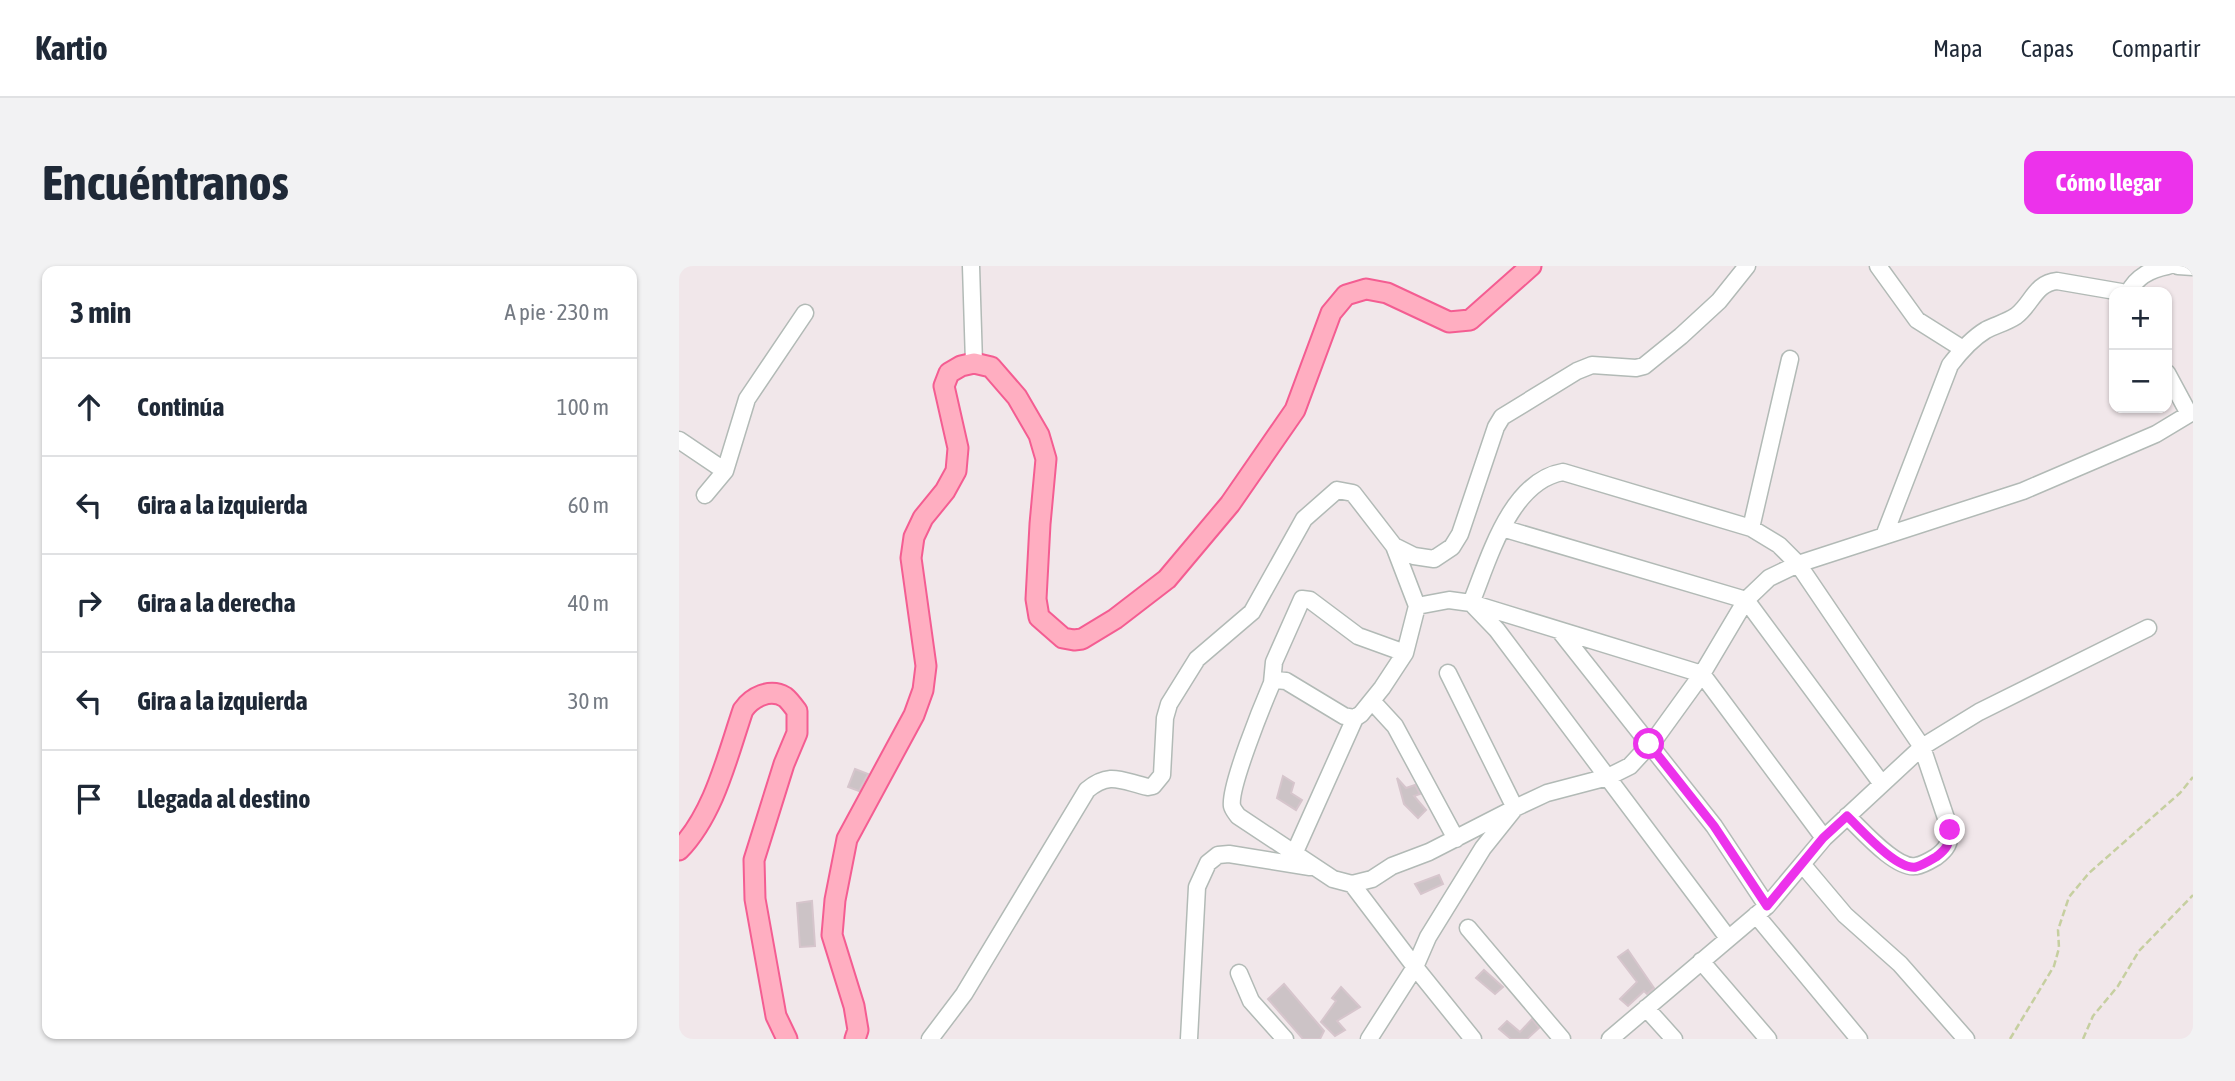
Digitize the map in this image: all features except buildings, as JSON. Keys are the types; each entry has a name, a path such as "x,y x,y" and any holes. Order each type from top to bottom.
{"main road":[{"path":"855,1039 858,1030 854,1006 832,935 835,900 846,839 914,715 923,690 926,666 911,558 914,537 923,518 946,491 956,471 958,448 944,386 949,373 974,363 991,367 1017,397 1039,435 1047,459 1036,599 1039,617 1063,638 1081,639 1115,619 1167,579 1230,504 1295,410 1331,313 1346,295 1366,289 1387,293 1449,323 1470,320 1531,266"},
{"path":"679,850 705,813 748,702 768,693 785,697 797,711 797,733 784,764 754,860 755,899 776,1016 787,1039"}],"street":[{"path":"971,266 974,363"},
{"path":"1394,546 1414,556 1434,559 1452,547 1463,527 1496,427 1502,417 1577,371 1593,365 1636,368 1644,366 1681,337 1719,300 1747,266"},
{"path":"1878,266 1917,320 1963,349"},
{"path":"2132,287 2137,280 2155,269 2168,266"},
{"path":"2178,266 2193,267"},
{"path":"1884,536 1950,365 1963,349 1986,330 2007,322 2020,313 2042,285 2048,282 2057,281 2109,290"},
{"path":"705,495 725,471 747,399 806,313"},
{"path":"1751,528 1790,359"},
{"path":"1405,653 1358,636 1310,600 1302,598 1274,662 1272,683 1233,791 1233,806 1238,816 1333,879 1352,884 1372,879 1392,866 1456,839 1484,822 1547,793 1608,777 1630,766 1655,738 1702,674 1746,600 1769,578 1798,564 2023,491 2156,434 2191,413 2172,381"},
{"path":"679,440 725,471"},
{"path":"1471,603 1502,528 1525,493 1539,480 1563,471 1751,528 1779,545 1798,564 1922,747 1950,830 1950,843 1943,852 1916,867 1905,866 1847,816"},
{"path":"930,1039 964,994 1087,790 1100,779 1113,778 1147,787 1159,781 1162,775 1168,704 1197,659 1252,612 1304,519 1337,490 1346,490 1360,500 1394,546 1417,606 1405,653 1372,701 1355,718 1294,854"},
{"path":"1502,528 1746,600 1882,784"},
{"path":"1417,606 1449,600 1471,603 1702,674 1823,838"},
{"path":"1471,603 1497,631 1728,938"},
{"path":"1610,1039 1762,911 1823,838 1922,747 1979,712 2148,628"},
{"path":"1559,630 1714,826 1762,911 1859,1039"},
{"path":"1448,673 1515,808"},
{"path":"1272,683 1281,679 1344,716 1355,718"},
{"path":"1372,701 1395,726 1456,839"},
{"path":"1374,1037 1415,967 1428,937 1483,848 1515,808"},
{"path":"1189,1039 1197,887 1208,863 1218,855 1229,855 1316,868"},
{"path":"1802,864 1845,915 1900,964 1966,1039"},
{"path":"1352,884 1473,1039"},
{"path":"1468,928 1562,1039"},
{"path":"1701,961 1768,1039"},
{"path":"1239,973 1251,1001 1285,1039"},
{"path":"1646,1008 1674,1039"}],"path":[{"path":"2010,1039 2054,967 2059,948 2058,930 2069,897 2089,873 2181,793 2193,777"},
{"path":"2083,1039 2093,1016 2117,986 2139,950 2193,895"}],"route":[{"path":"1649,744 1714,826 1767,906 1823,838 1847,816 1905,866 1916,867 1943,852 1950,843 1950,830"}]}
